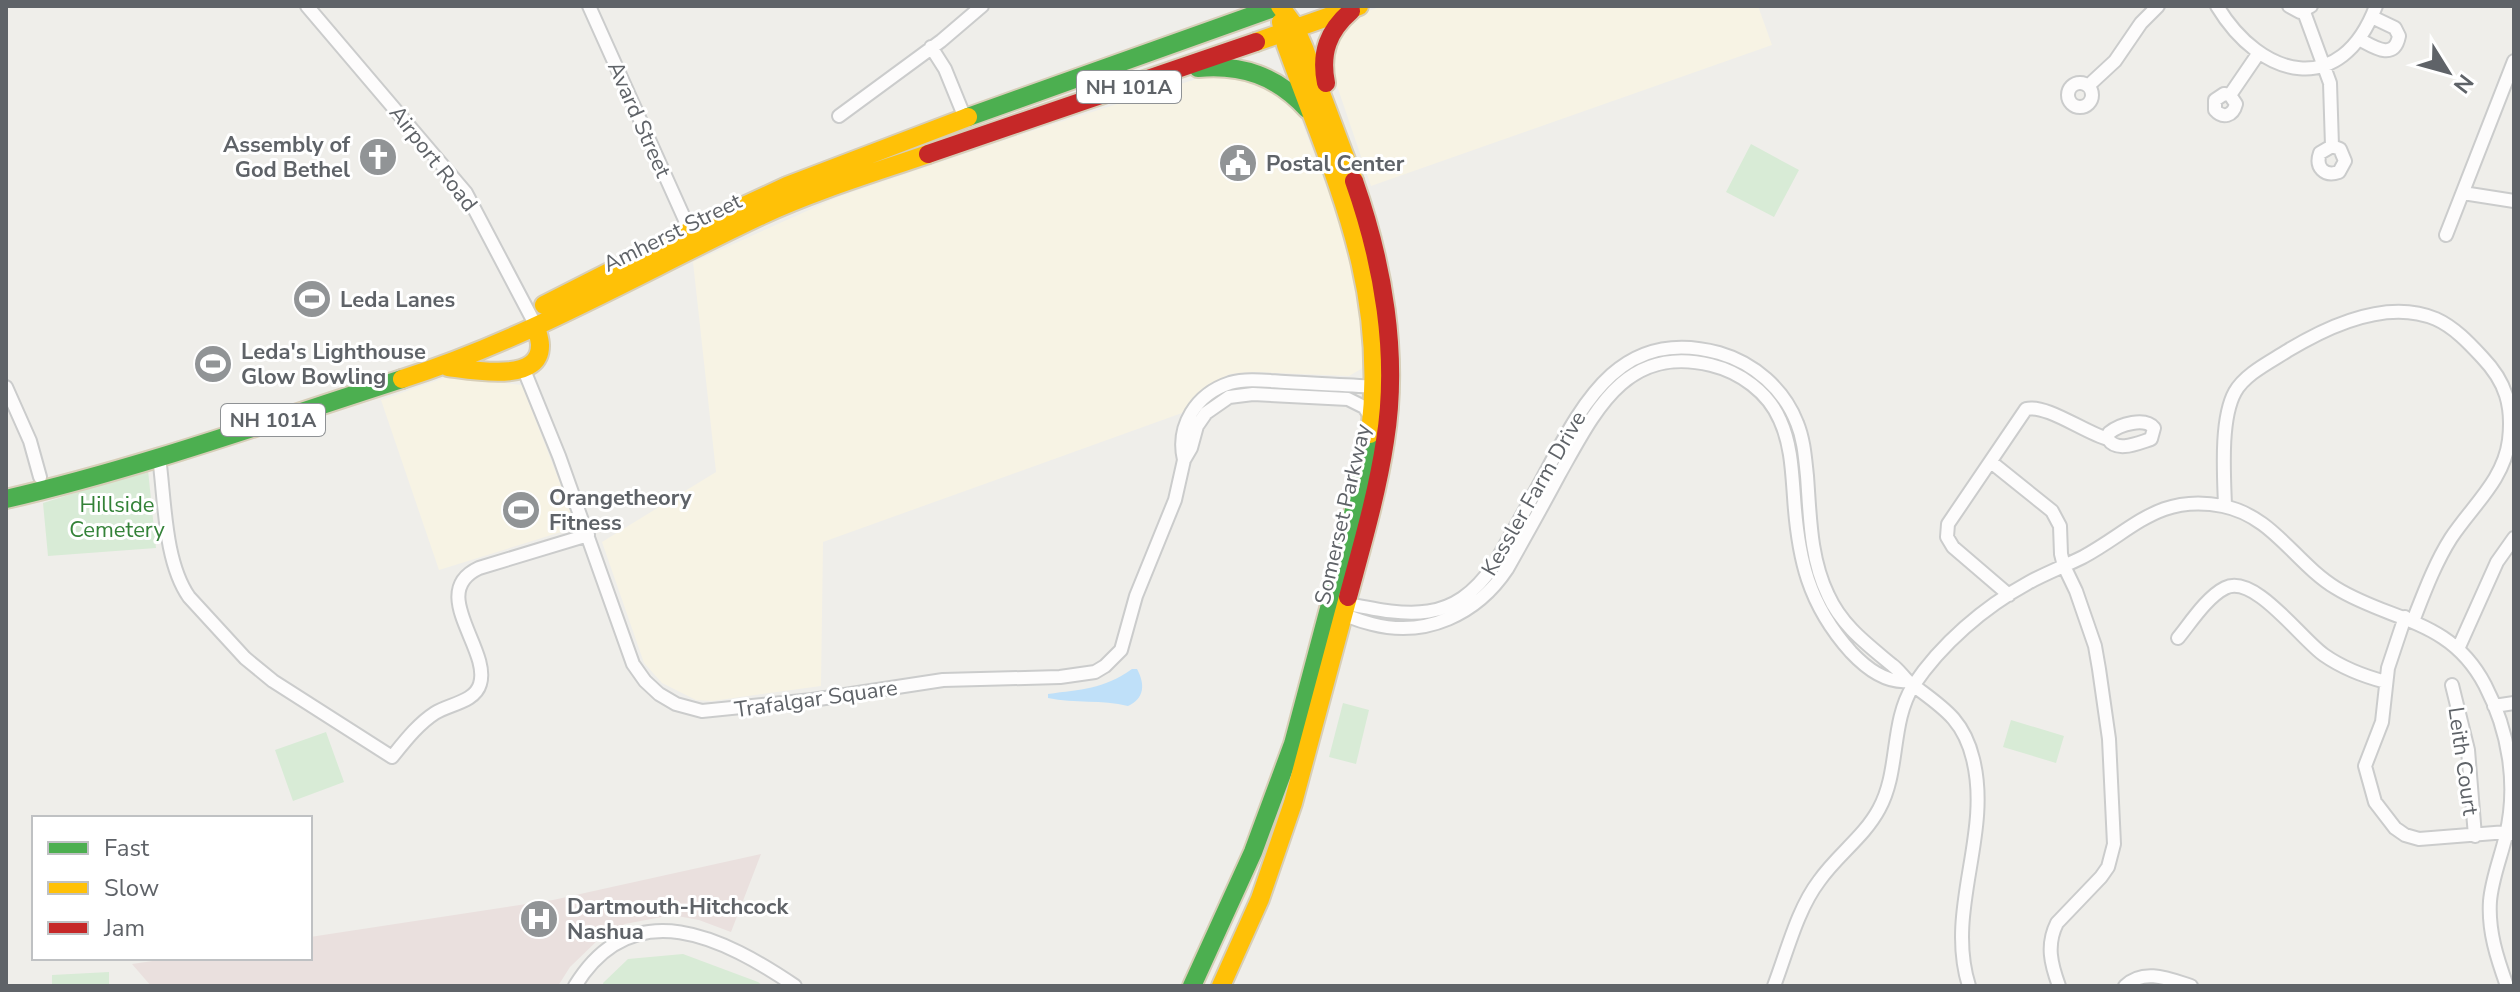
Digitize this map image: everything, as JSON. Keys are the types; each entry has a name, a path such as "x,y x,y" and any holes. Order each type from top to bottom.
{"main road":[{"name":"Amherst Street","path":"6,499 159,457 442,366 532,320 690,231 787,186 965,118 1280,6"},
{"name":"Somerset Parkway","path":"1192,986 1249,863 1284,771 1341,606 1384,460 1383,387 1361,258 1324,121 1280,6"},
{"name":"Amherst Street","path":"6,484 117,455 391,369 532,320 836,185 1357,7"},
{"path":"1324,121 1323,56 1331,31 1357,7"},
{"path":"1172,72 1215,66 1255,72 1275,80 1324,121"},
{"path":"442,366 507,372 524,370 539,352 540,342 532,320"},
{"name":"Somerset Parkway","path":"1221,986 1269,874 1293,803 1341,606 1373,424 1383,387"},
{"path":"1235,986 1259,921 1269,874"}],"street":[{"name":"Airport Road","path":"307,6 466,193 532,320"},
{"name":"Avard Street","path":"589,6 690,231"},
{"path":"839,116 982,6"},
{"path":"2088,86 2115,61 2141,23 2158,6"},
{"path":"2217,6 2258,54 2287,66 2324,67 2338,60 2359,39 2374,11 2395,28 2399,36 2397,45 2382,51 2359,39"},
{"path":"2289,6 2296,12 2308,9 2332,91 2332,146"},
{"path":"931,47 945,69 965,118"},
{"path":"2230,95 2258,54"},
{"path":"2446,235 2513,64"},
{"path":"2463,193 2514,201"},
{"path":"2225,506 2228,416 2234,393 2241,383 2279,356 2341,322 2411,312 2444,323 2471,346 2502,381 2510,416 2509,439 2499,473 2451,539 2391,656 2382,722 2365,766 2375,802 2395,828 2405,835 2428,839 2510,834"},
{"name":"Kessler Farm Drive","path":"1341,606 1375,625 1400,628 1434,624 1466,611 1492,589 1507,569 1584,430 1613,389 1642,370 1662,362 1698,361 1736,373 1759,391 1774,409 1788,441 1797,545 1810,590 1837,635 1856,657 1890,681 1911,683 1938,702 1955,719 1968,743 1976,771 1977,817 1961,926 1962,954 1969,986"},
{"name":"Trafalgar Square","path":"524,370 588,535 624,644 638,673 659,694 693,710 735,709 943,680 1072,676 1095,672 1121,650 1136,596 1175,500 1184,460 1197,426 1206,413 1235,395 1348,399 1367,409 1373,424"},
{"name":"Trafalgar Square","path":"1184,460 1180,444 1186,421 1204,398 1228,384 1245,380 1383,387"},
{"path":"6,387 30,441 40,477"},
{"path":"2009,595 1953,547 1947,537 1948,524 2021,413 2032,407 2108,439"},
{"path":"159,457 172,557 189,597 245,658 273,681 392,757 425,720 473,696 481,682 480,666 460,610 460,585 464,577 479,568 588,535"},
{"path":"1991,462 2056,515 2064,566 2095,646 2109,739 2114,844 2108,867 2057,923 2052,933 2050,957 2059,986"},
{"path":"1774,986 1813,889 1867,828 1880,808 1888,787 1900,718 1911,683 1973,621 2009,595 2159,509 2196,502 2225,506 2254,517 2336,588 2409,619 2458,649 2473,665 2503,729 2511,775 2510,834 2492,889 2490,923 2507,986"},
{"path":"2458,649 2497,562 2514,538"},
{"path":"2178,638 2217,594 2226,587 2237,585 2258,595 2325,656 2355,673 2386,682"},
{"name":"Leith Court","path":"2452,685 2468,750 2475,836"},
{"path":"2494,706 2514,703"},
{"path":"575,986 591,964 616,944 645,932 673,930 692,933 736,951 795,986"},
{"path":"2125,986 2135,977 2147,975 2191,986"}],"shaded area":[{"path":"1382,6 1758,6 1772,45 1371,186 1331,68 1334,48 1344,28 1366,12"},
{"path":"1225,73 1264,84 1289,100 1300,117 1342,228 1355,272 1366,360 1361,369 1349,376 1254,372 1230,374 1205,387 1182,413 823,542 821,686 712,701 696,700 662,683 644,663 602,542 716,472 693,262 838,197 1035,130 1209,75"},
{"path":"447,377 522,385 577,527 439,570 381,400"},
{"name":"Dartmouth-Hitchcock Nashua","path":"761,854 731,932 699,920 672,915 625,924 600,938 570,967 558,986 151,986 132,964 159,960 312,960 312,937 553,900"}],"green space":[{"path":"1751,144 1799,170 1774,217 1726,192"},
{"name":"Hillside Cemetery","path":"148,470 156,548 48,556 43,503"},
{"path":"1343,703 1369,710 1356,764 1329,757"},
{"path":"2011,720 2064,736 2056,763 2003,747"},
{"path":"326,732 344,782 293,801 275,750"},
{"path":"683,954 763,986 604,986 603,983 628,959"},
{"path":"109,972 109,986 52,986 52,975"}],"water":[{"path":"1137,669 1140,675 1142,690 1138,699 1128,706 1048,698 1048,694 1101,685"}],"traffic: fast":[{"path":"968,117 1279,6"},
{"path":"1198,68 1229,68 1258,75 1284,88 1307,109"},
{"path":"6,499 156,458 402,379"},
{"path":"1192,986 1253,852 1293,744 1349,533 1370,434"}],"traffic: slow":[{"path":"1280,6 1294,25 1304,48 1354,181"},
{"path":"1256,42 1359,6"},
{"path":"1281,22 1286,45 1339,188 1364,281 1374,380 1370,434"},
{"path":"544,305 787,186 968,117"},
{"path":"402,379 449,363 540,324 782,206 928,154"},
{"path":"448,367 503,372 529,365 537,357 540,345 536,326"},
{"path":"1221,986 1260,899 1293,803 1348,597"}],"traffic: jam":[{"path":"1326,83 1324,62 1328,43 1337,26 1351,11"},
{"path":"928,154 1256,42"},
{"path":"1348,597 1382,461 1390,376 1386,310 1380,277 1354,181"}],"place":[{"name":"Assembly of God Bethel","path":"378,157"},
{"name":"Postal Center","path":"1238,163"},
{"name":"Leda Lanes","path":"312,299"},
{"name":"Leda's Lighthouse Glow Bowling","path":"213,364"},
{"name":"Orangetheory Fitness","path":"521,510"},
{"name":"Dartmouth-Hitchcock Nashua","path":"539,919"}]}
